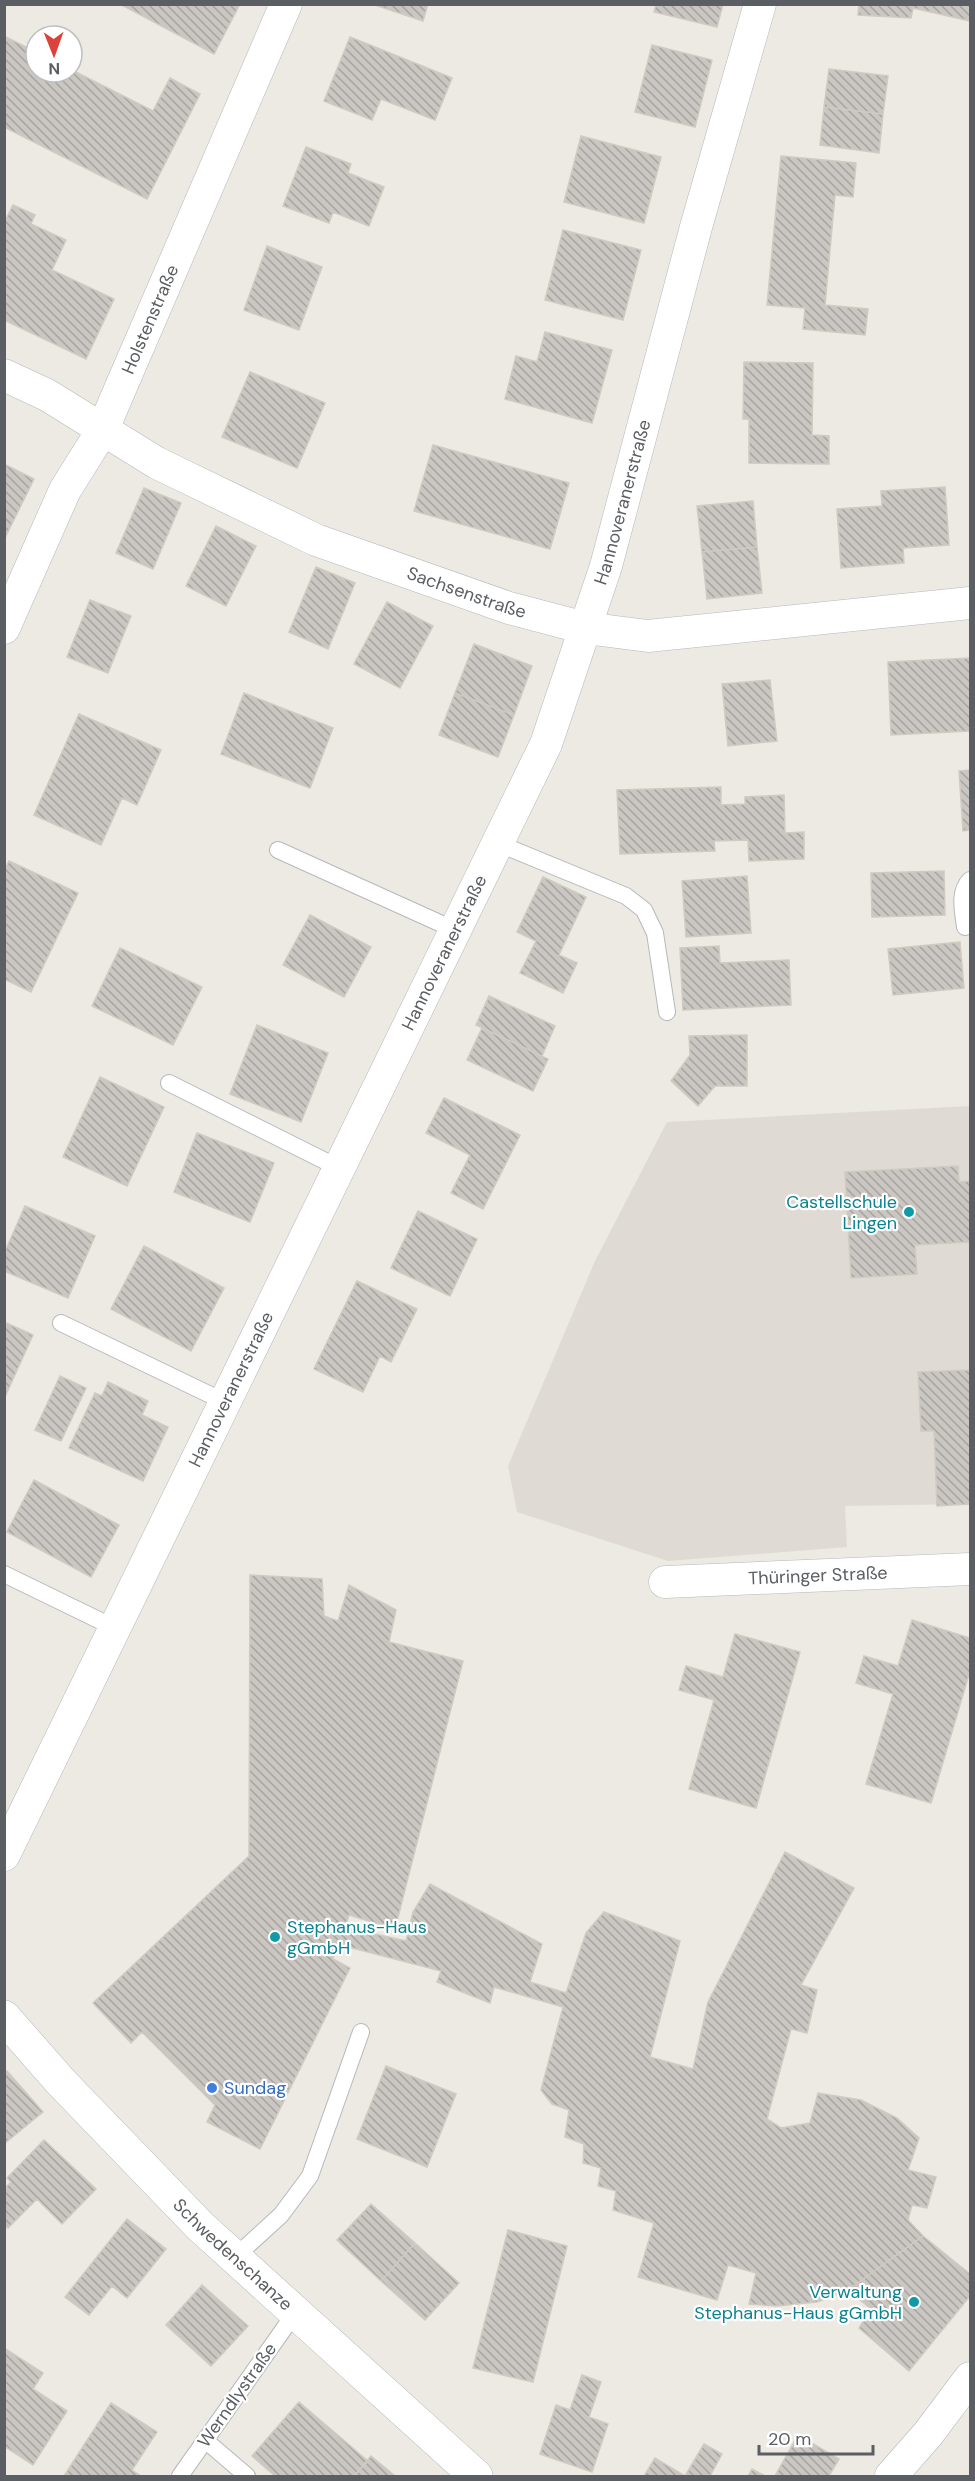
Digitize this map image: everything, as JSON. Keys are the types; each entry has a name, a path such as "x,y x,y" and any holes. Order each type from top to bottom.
{"street":[{"name":"Holstenstraße","path":"4,628 65,490 102,431 286,4"},
{"name":"Hannoveranerstraße","path":"4,1855 546,744 606,566 693,238 760,4"},
{"name":"Sachsenstraße","path":"4,375 47,395 157,463 316,540 508,608 585,628 648,636 970,603"},
{"name":"Thüringer Straße","path":"665,1582 970,1569"},
{"name":"Schwedenschanze","path":"4,2017 61,2082 234,2258 476,2476"},
{"path":"891,2476 928,2434 970,2380"}],"lane":[{"path":"497,843 626,896 644,910 655,933 667,1012"},
{"path":"278,850 455,930"},
{"path":"965,927 962,905 965,886 970,880"},
{"path":"169,1083 339,1168"},
{"path":"61,1323 225,1402"},
{"path":"4,1574 115,1628"},
{"path":"234,2258 281,2215 310,2176 361,2032"},
{"name":"Werndlystraße","path":"180,2476 295,2313"},
{"path":"205,2440 247,2476"}],"shaded area":[{"path":"970,1106 970,1504 845,1506 847,1547 668,1561 517,1512 508,1466 595,1261 667,1122"}],"building":[{"path":"120,4 240,4 214,54"},
{"path":"372,4 428,4 423,21"},
{"path":"656,4 723,4 717,27 654,12"},
{"path":"859,4 970,4 970,21 913,8 911,18 858,15"},
{"path":"4,36 24,46 24,84 84,84 84,76 153,111 170,78 200,94 147,199 4,127"},
{"path":"350,37 452,78 435,120 381,99 372,120 324,101"},
{"path":"652,45 712,60 695,127 635,112"},
{"path":"829,69 888,76 883,114 824,107"},
{"path":"824,107 883,114 879,153 820,145"},
{"path":"581,136 661,157 644,223 564,202"},
{"path":"306,147 351,164 348,173 384,187 369,226 333,212 329,223 283,206"},
{"path":"781,156 856,163 853,197 835,195 825,305 868,309 865,335 803,329 805,308 767,305"},
{"path":"13,205 35,215 31,224 66,240 52,270 114,299 86,359 4,320 4,223"},
{"path":"563,230 641,250 623,320 545,300"},
{"path":"267,246 322,267 299,330 244,310"},
{"path":"545,332 612,350 592,423 505,399 516,356 537,362"},
{"path":"744,362 813,363 812,435 829,436 829,464 749,463 749,419 743,419"},
{"path":"250,372 325,403 297,468 222,437"},
{"path":"433,445 569,483 550,549 414,511"},
{"path":"4,464 34,479 4,540"},
{"path":"945,487 949,545 903,548 904,563 841,568 837,509 882,506 881,491"},
{"path":"144,488 181,503 153,569 116,553"},
{"path":"753,501 757,547 702,552 697,506"},
{"path":"216,526 256,546 226,606 186,586"},
{"path":"757,547 762,593 707,599 702,552"},
{"path":"316,567 355,583 328,649 289,632"},
{"path":"90,600 131,616 108,673 67,657"},
{"path":"387,602 433,626 400,688 354,664"},
{"path":"474,644 532,666 514,715 455,693"},
{"path":"970,658 970,731 891,735 888,662"},
{"path":"770,680 777,741 728,746 722,684"},
{"path":"244,693 333,728 310,788 221,754"},
{"path":"455,693 514,715 498,757 439,735"},
{"path":"79,714 161,750 137,805 122,798 101,845 34,815"},
{"path":"970,770 970,830 963,831 959,771"},
{"path":"721,787 721,805 745,804 745,797 784,795 785,833 804,832 804,859 749,861 748,840 714,841 715,851 620,854 617,790"},
{"path":"9,861 78,893 31,992 4,979 4,871"},
{"path":"944,871 945,915 872,917 871,873"},
{"path":"747,876 751,933 686,937 682,881"},
{"path":"543,877 586,897 559,955 577,963 563,993 520,973 536,941 517,932"},
{"path":"310,915 371,947 344,997 283,965"},
{"path":"960,942 964,988 893,995 888,949"},
{"path":"719,946 720,963 789,960 791,1005 683,1010 680,948"},
{"path":"120,948 202,987 173,1045 92,1006"},
{"path":"489,996 555,1026 542,1056 476,1025"},
{"path":"257,1025 328,1053 301,1122 230,1094"},
{"path":"482,1028 548,1059 533,1091 467,1060"},
{"path":"747,1035 747,1086 715,1086 698,1106 671,1081 690,1055 689,1036"},
{"path":"100,1077 164,1107 127,1186 63,1157"},
{"path":"444,1098 520,1135 483,1209 451,1193 470,1155 426,1133"},
{"path":"197,1133 274,1163 250,1222 174,1192"},
{"name":"Castellschule Lingen","path":"958,1166 959,1182 970,1181 970,1242 915,1245 917,1274 851,1278 845,1172"},
{"path":"25,1206 95,1236 68,1298 4,1271 4,1254"},
{"path":"418,1211 477,1239 450,1296 391,1268"},
{"path":"144,1246 224,1288 191,1351 111,1309"},
{"path":"357,1281 417,1309 391,1362 380,1356 363,1392 314,1369"},
{"path":"4,1322 33,1335 4,1399"},
{"path":"970,1370 970,1504 937,1506 934,1431 921,1431 918,1372"},
{"path":"60,1376 86,1388 61,1441 35,1430"},
{"path":"108,1382 148,1401 142,1415 168,1427 143,1481 69,1448 95,1393 102,1396"},
{"path":"34,1480 119,1525 91,1577 7,1532"},
{"name":"Stephanus-Haus gGmbH","path":"250,1575 322,1579 324,1616 338,1621 349,1585 396,1610 389,1642 463,1661 395,1929 349,1915 345,1927 406,1941 413,1912 430,1884 542,1944 530,1982 566,1993 586,1933 604,1912 680,1941 650,2057 693,2069 708,2002 785,1852 854,1888 801,1985 817,1990 807,2033 791,2029 767,2119 781,2128 810,2123 818,2093 861,2100 897,2118 919,2138 908,2170 936,2177 927,2208 912,2205 908,2220 923,2236 848,2290 817,2302 777,2306 749,2304 756,2273 728,2265 717,2300 638,2277 654,2223 613,2210 616,2191 598,2186 601,2168 583,2163 584,2144 565,2137 569,2110 552,2104 541,2090 563,2007 494,1987 490,2003 437,1982 441,1971 337,1944 333,1959 350,1968 260,2149 207,2122 215,2105 142,2032 131,2043 93,2003 249,1856"},
{"path":"912,1620 970,1638 970,1671 931,1803 866,1784 893,1694 856,1683 864,1656 898,1666"},
{"path":"735,1634 800,1652 756,1808 689,1789 714,1700 679,1690 686,1666 723,1677"},
{"path":"386,2066 456,2094 427,2167 357,2139"},
{"path":"7,2071 43,2112 4,2144 4,2073"},
{"path":"44,2140 96,2189 62,2224 37,2199 8,2228 4,2225 4,2189 11,2182 7,2178"},
{"path":"371,2204 415,2243 381,2281 337,2240"},
{"path":"127,2219 166,2249 127,2298 112,2286 89,2315 65,2297"},
{"path":"508,2230 567,2246 533,2382 473,2368"},
{"name":"Verwaltung Stephanus-Haus gGmbH","path":"923,2236 970,2274 970,2296 909,2371 859,2328 871,2309 848,2290"},
{"path":"415,2243 459,2283 425,2320 381,2281"},
{"path":"202,2285 248,2326 211,2366 166,2325"},
{"path":"4,2348 43,2373 33,2389 67,2411 33,2465 4,2446"},
{"path":"582,2375 601,2382 589,2417 608,2424 592,2472 540,2454 556,2405 570,2410"},
{"path":"299,2402 368,2461 354,2476 275,2476 252,2456"},
{"path":"111,2403 157,2432 132,2470 141,2476 64,2476"},
{"path":"798,2435 839,2459 829,2476 775,2476"},
{"path":"704,2444 722,2454 710,2476 685,2476"},
{"path":"371,2456 395,2476 354,2476"},
{"path":"655,2458 685,2476 644,2476"},
{"path":"752,2469 765,2476 748,2476"}],"place":[{"name":"Castellschule Lingen","path":"909,1212"},
{"name":"Stephanus-Haus gGmbH","path":"275,1937"},
{"name":"Sundag","path":"212,2088"},
{"name":"Verwaltung Stephanus-Haus gGmbH","path":"914,2302"}]}
